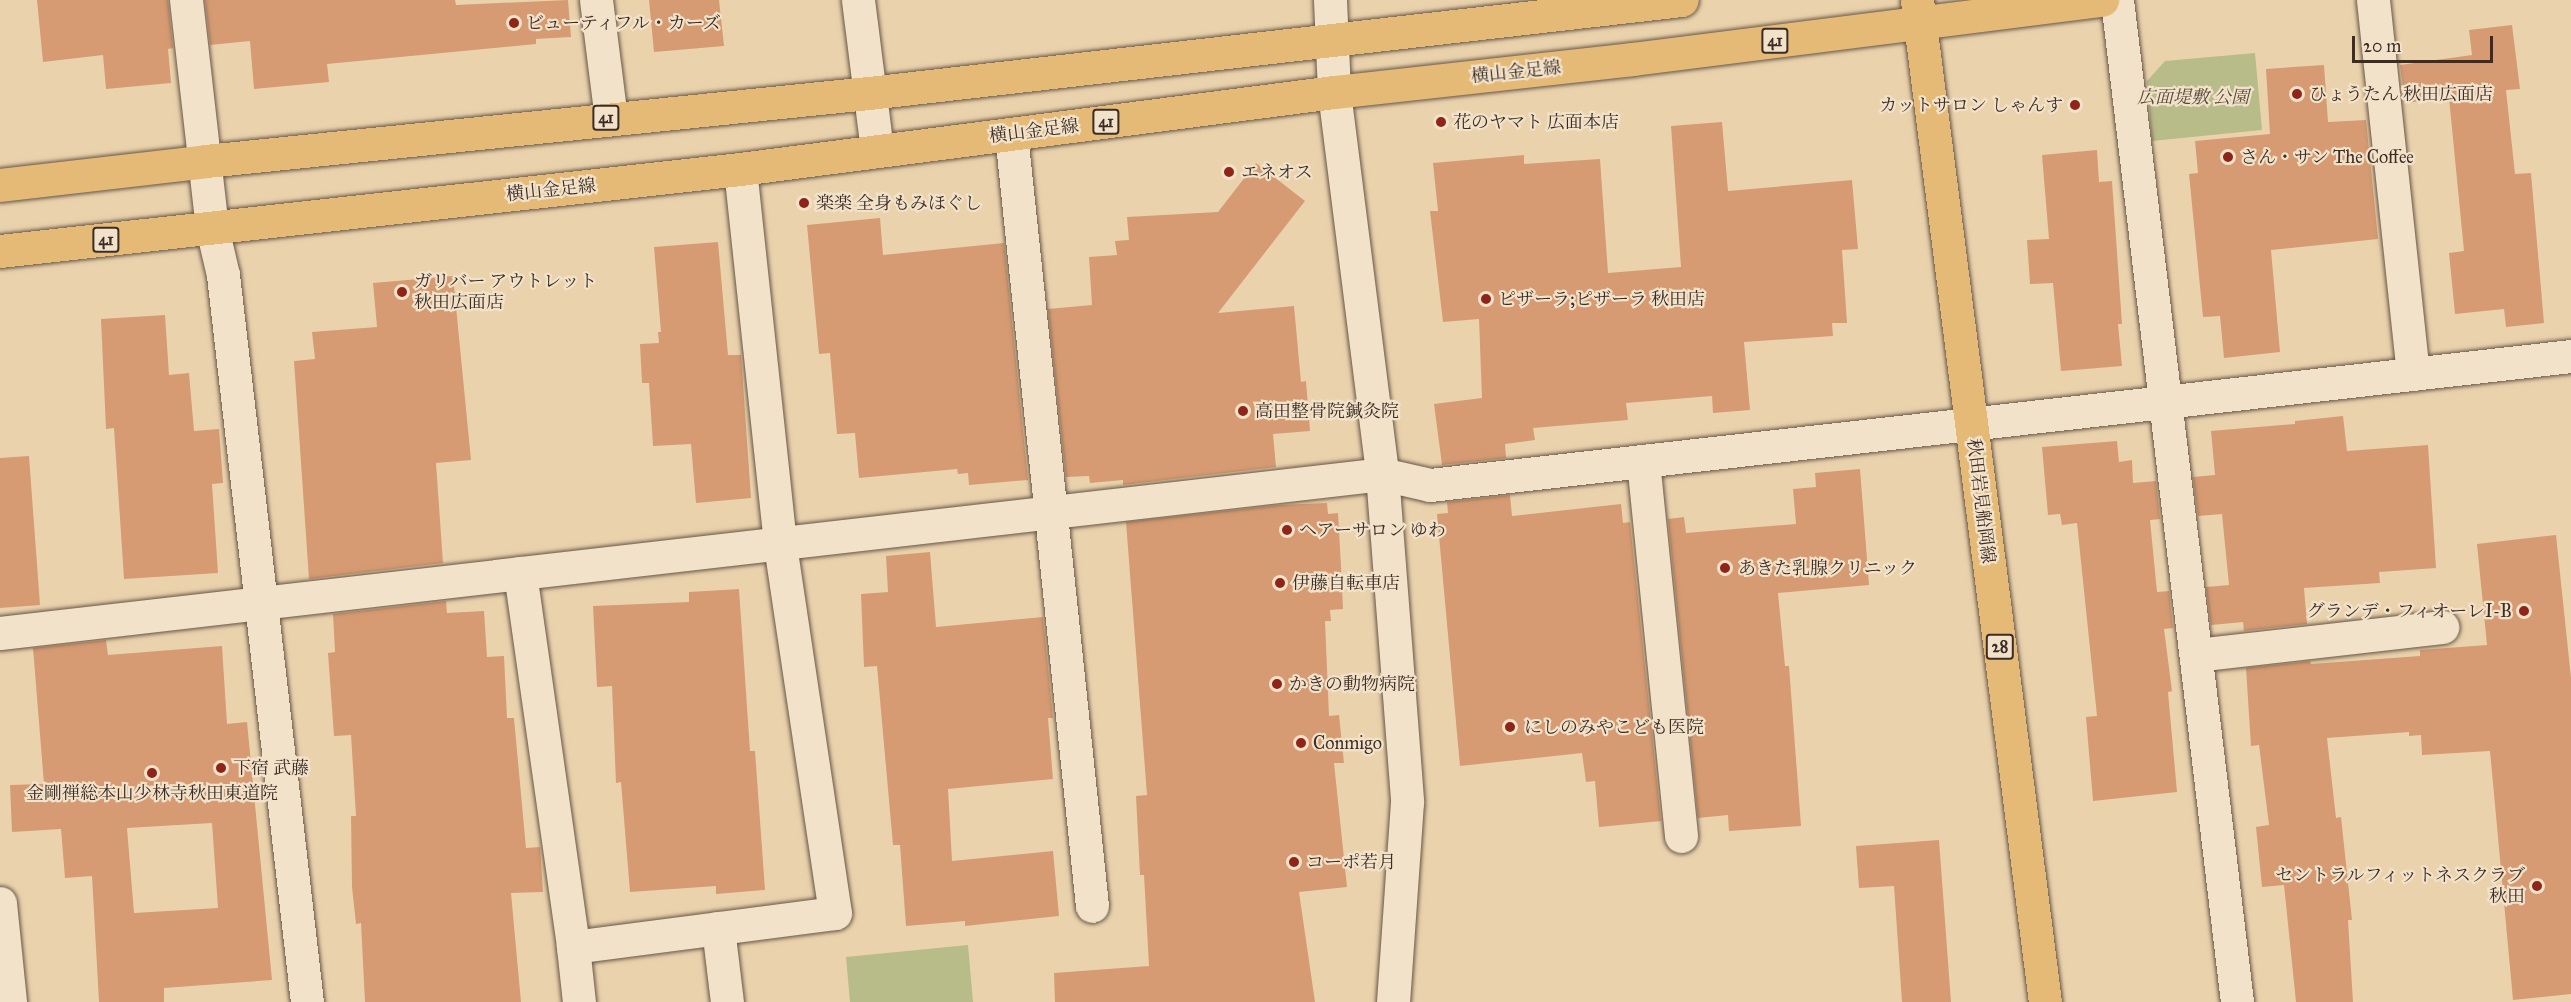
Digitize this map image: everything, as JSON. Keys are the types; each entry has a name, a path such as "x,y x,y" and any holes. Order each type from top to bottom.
{"main road":[{"name":"41","path":"0,185 206,160 869,93 1682,0"},
{"name":"横山金足線","path":"0,251 740,169 1334,92 1632,59 1918,12 2102,0"},
{"name":"秋田岩見船岡線","path":"1918,12 2045,1002"}],"street":[{"path":"186,0 212,228 223,275 308,1002"},
{"path":"596,0 611,118"},
{"path":"858,0 877,151"},
{"path":"1330,0 1334,92 1382,474 1407,802 1393,1002"},
{"path":"2117,0 2167,402 2237,1002"},
{"path":"2373,0 2413,374"},
{"path":"1011,134 1053,512 1092,906"},
{"path":"573,947 835,913 780,543 740,169"},
{"path":"0,633 1382,474 1430,485 2571,356"},
{"path":"1643,461 1681,836"},
{"path":"520,573 579,1002"},
{"path":"2196,655 2442,627"},
{"path":"0,903 10,1002"},
{"path":"718,928 727,1002"}],"green space":[{"name":"広面堤敷 公園","path":"2255,53 2262,130 2152,141 2147,81 2165,61"},
{"path":"968,945 973,1002 850,1002 846,957"}],"building":[{"path":"37,0 168,0 173,48 168,49 171,83 106,89 103,55 43,62"},
{"path":"205,0 455,0 456,5 568,0 571,37 536,39 536,44 327,64 329,82 254,89 250,41 210,45"},
{"path":"649,0 719,0 724,46 654,52"},
{"path":"2512,25 2520,89 2506,90 2515,174 2531,173 2544,323 2506,327 2504,309 2455,314 2449,253 2464,251 2449,98 2405,103 2400,65 2472,55 2469,30"},
{"path":"2324,65 2328,122 2366,120 2378,239 2271,250 2280,352 2224,358 2220,316 2203,317 2189,174 2198,173 2195,141 2270,134 2266,69"},
{"path":"1722,122 1728,191 1852,180 1858,249 1842,250 1847,323 1832,323 1833,336 1744,342 1750,410 1713,413 1712,396 1626,403 1628,420 1533,428 1535,440 1505,444 1506,458 1442,465 1434,404 1482,398 1479,319 1443,322 1430,211 1438,211 1433,163 1524,155 1524,164 1600,159 1608,273 1681,267 1671,126"},
{"path":"2097,150 2099,182 2112,181 2122,324 2118,324 2122,366 2061,371 2053,283 2030,284 2027,240 2049,239 2042,155"},
{"path":"1256,163 1305,201 1218,313 1294,306 1301,382 1306,381 1310,431 1273,434 1276,467 1123,485 1123,480 1090,483 1089,476 1066,477 1048,309 1092,305 1089,257 1117,255 1115,241 1129,240 1127,217 1218,212"},
{"path":"880,218 883,255 1004,243 1028,480 969,485 968,473 958,474 957,469 859,478 855,433 837,434 830,353 819,354 807,225"},
{"path":"718,242 728,355 741,355 751,498 696,503 691,444 653,446 649,383 642,383 640,344 659,343 658,332 661,332 654,247"},
{"path":"453,276 471,460 436,463 443,563 309,579 294,361 315,359 312,332 377,327 373,283"},
{"path":"165,315 169,375 189,373 194,431 219,429 223,483 212,484 218,573 124,579 114,428 106,429 101,319"},
{"path":"2343,416 2347,451 2428,445 2436,568 2379,572 2380,583 2304,588 2307,624 2244,631 2243,622 2211,625 2206,587 2229,585 2222,514 2198,516 2193,477 2215,475 2211,431 2295,424 2295,421"},
{"path":"2117,441 2119,462 2132,460 2133,483 2156,481 2160,519 2150,520 2157,592 2169,591 2173,628 2164,629 2172,691 2168,692 2177,792 2093,801 2086,717 2097,716 2077,523 2062,525 2060,514 2048,515 2042,447"},
{"path":"29,456 40,605 0,608 0,458"},
{"path":"1860,469 1869,585 1778,593 1785,666 1789,666 1801,826 1729,831 1728,815 1698,818 1668,519 1684,517 1686,533 1796,524 1793,489 1816,487 1815,473"},
{"path":"1510,495 1512,516 1621,504 1623,523 1630,522 1661,821 1599,827 1595,781 1586,782 1582,753 1460,766 1437,514 1448,513 1447,502"},
{"path":"1327,503 1328,514 1338,513 1341,566 1343,609 1330,610 1331,621 1325,621 1329,716 1339,715 1344,763 1334,763 1347,887 1299,892 1315,1002 1055,1002 1054,973 1149,966 1144,875 1140,875 1136,796 1147,795 1126,522 1279,505"},
{"path":"2556,535 2571,678 2571,994 2513,1000 2490,751 2422,755 2421,735 2409,736 2409,732 2327,738 2336,818 2341,817 2352,920 2348,920 2353,1002 2296,1002 2284,885 2262,887 2256,827 2269,825 2259,745 2251,746 2246,668 2310,661 2311,664 2420,656 2420,650 2487,645 2477,544"},
{"path":"930,552 936,627 1043,617 1053,718 1048,718 1053,779 948,789 952,861 1053,851 1059,916 965,926 965,921 906,926 900,845 893,845 877,666 864,667 861,594 888,592 886,556"},
{"path":"739,589 750,751 755,751 765,890 716,894 716,886 630,892 621,782 616,783 612,686 597,687 593,606 689,602 689,592"},
{"path":"446,601 447,613 484,611 487,657 504,656 507,718 514,718 526,848 540,847 543,892 511,893 521,1002 365,1002 361,923 356,924 352,887 351,816 356,816 351,735 334,736 328,653 335,652 333,614"},
{"path":"106,640 108,655 222,646 227,724 247,722 272,980 164,988 164,1002 99,1002 92,876 65,878 61,829 12,832 10,785 44,784 33,648","holes":["212,823 218,908 134,913 127,828"]},
{"path":"1939,840 1951,1002 1902,1002 1894,886 1859,888 1856,846"}],"place":[{"name":"ビューティフル・カーズ","path":"514,23"},
{"name":"ひょうたん 秋田広面店","path":"2297,94"},
{"name":"カットサロン しゃんす","path":"2075,105"},
{"name":"花のヤマト 広面本店","path":"1441,122"},
{"name":"さん・サン The Coffee","path":"2228,157"},
{"name":"エネオス","path":"1229,172"},
{"name":"楽楽 全身もみほぐし","path":"804,203"},
{"name":"ガリバー アウトレット 秋田広面店","path":"402,292"},
{"name":"ピザーラ;ピザーラ 秋田店","path":"1486,299"},
{"name":"高田整骨院鍼灸院","path":"1243,411"},
{"name":"ヘアーサロン ゆわ","path":"1287,530"},
{"name":"あきた乳腺クリニック","path":"1725,568"},
{"name":"伊藤自転車店","path":"1280,583"},
{"name":"グランデ・フィオーレI-B","path":"2524,611"},
{"name":"かきの動物病院","path":"1277,684"},
{"name":"にしのみやこども医院","path":"1510,727"},
{"name":"Conmigo","path":"1301,743"},
{"name":"下宿 武藤","path":"221,768"},
{"name":"金剛禅総本山少林寺秋田東道院","path":"152,773"},
{"name":"コーポ若月","path":"1294,862"},
{"name":"セントラルフィットネスクラブ 秋田","path":"2537,886"}]}
